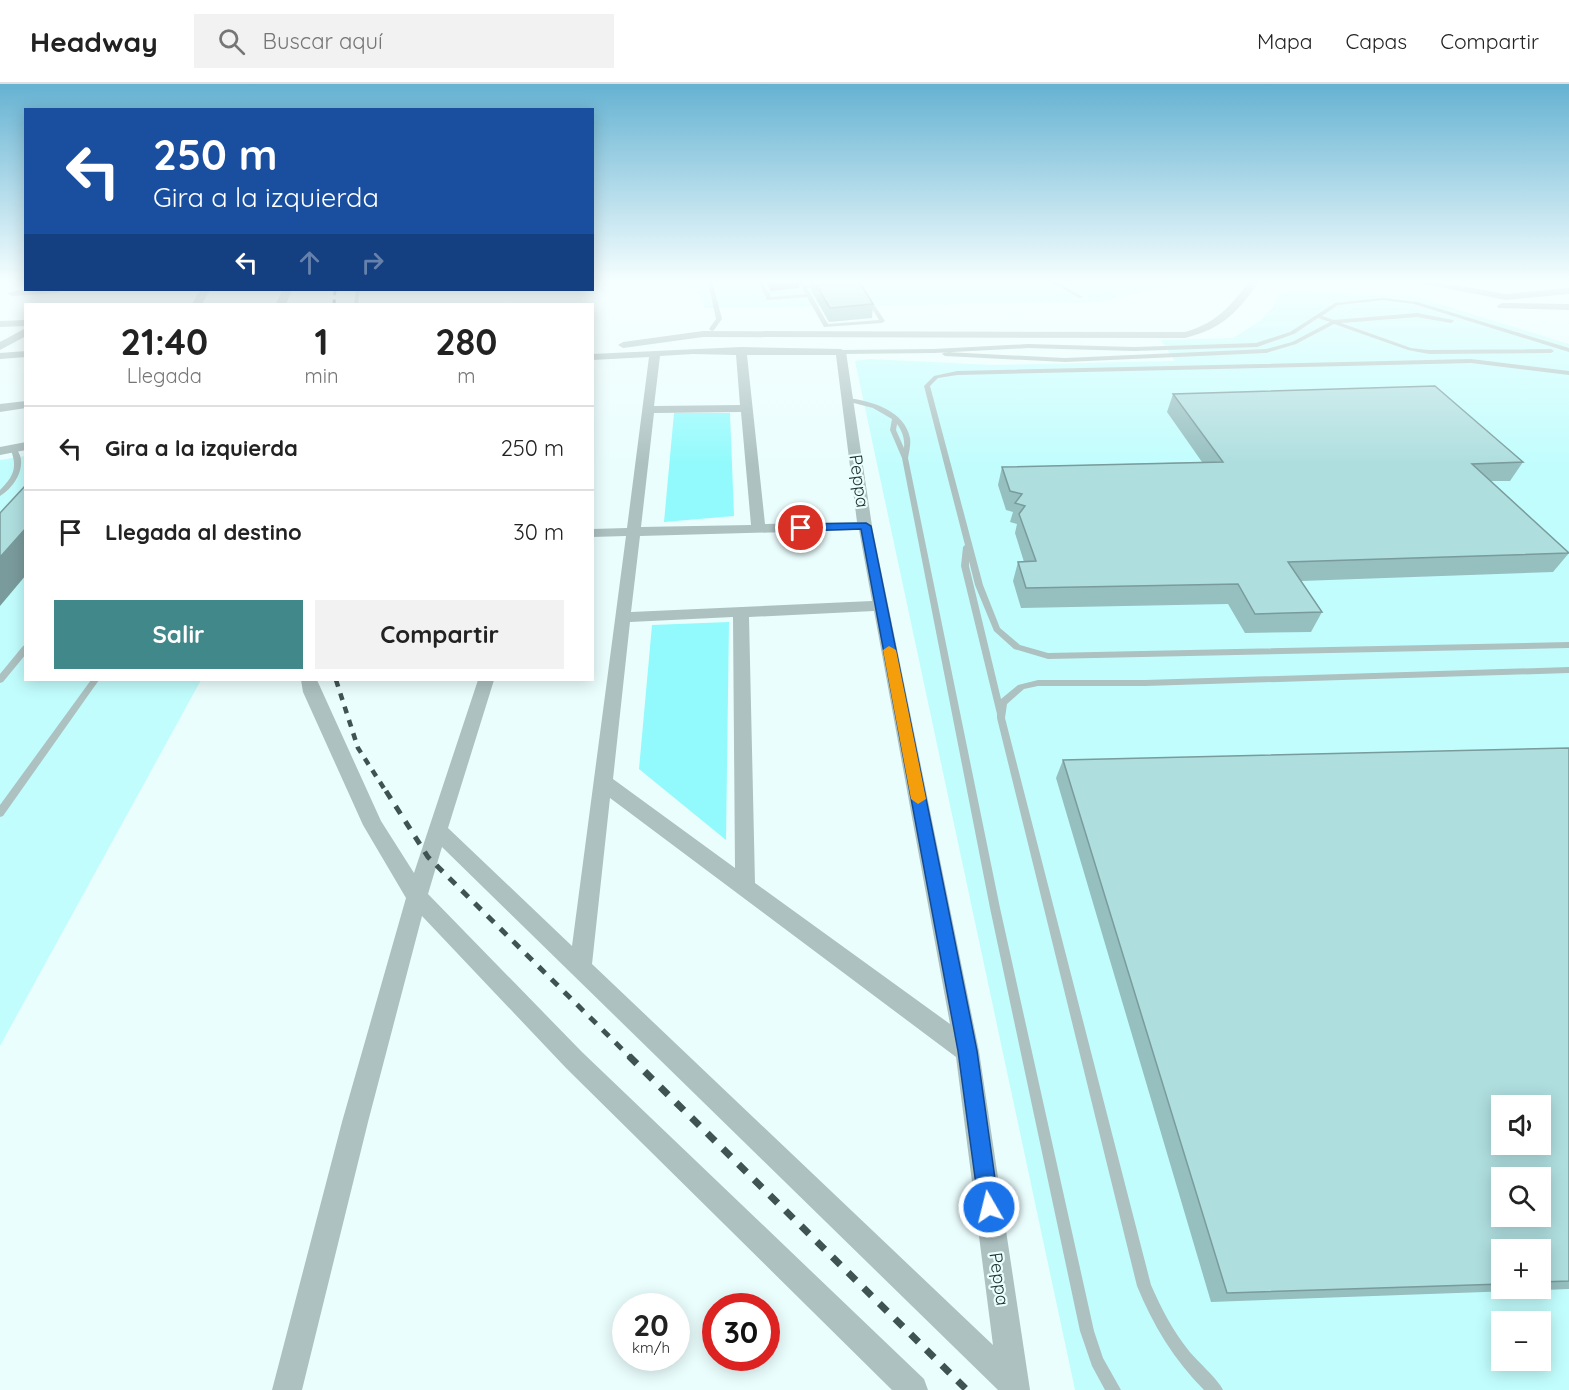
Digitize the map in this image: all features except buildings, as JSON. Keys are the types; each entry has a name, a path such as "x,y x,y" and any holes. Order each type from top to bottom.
{"street":[{"path":"594,351 641,342"},
{"path":"594,357 741,350 841,352"},
{"path":"741,350 758,529"},
{"name":"Peppa","path":"841,352 866,526 968,1051 1016,1388"},
{"path":"0,356 24,354"},
{"path":"594,367 655,355"},
{"path":"580,970 655,355"},
{"path":"0,408 24,404"},
{"path":"648,410 746,408"},
{"path":"594,533 866,526"},
{"path":"623,617 881,606"},
{"path":"741,612 745,887"},
{"path":"309,681 312,692 373,825 416,895 574,1060 913,1390"},
{"path":"287,1390 380,1023 436,829 486,681"},
{"path":"603,782 968,1051"},
{"path":"436,829 1016,1388"}],"lane":[{"path":"841,352 934,351 1028,346 1134,349 1257,345 1266,342"},
{"path":"934,351 947,355 1103,360 1266,351 1296,342"},
{"path":"1390,342 1410,349 1429,352 1551,351"},
{"path":"1521,342 1569,355"},
{"path":"1542,342 1569,350"},
{"path":"1028,346 1032,359"},
{"path":"1569,373 1471,361 942,375 932,380 927,386 980,585 997,629 1017,647 1048,656 1569,645"},
{"path":"848,400 874,405 895,419 908,438 905,458"},
{"path":"895,419 893,430 905,458 994,908 1087,1331 1097,1361 1113,1390"},
{"path":"0,494 16,477 20,464 13,448"},
{"path":"967,538 965,566 1144,1286 1171,1341 1185,1362 1215,1390"},
{"path":"0,680 24,650"},
{"path":"1001,718 1004,703 1014,691 1038,683 1146,683 1569,670"},
{"path":"0,813 4,802 94,681"}],"shaded area":[{"path":"1162,342 1562,342 1569,344 1569,1390 1075,1390 855,361 869,359 993,365 1175,361"},
{"path":"674,413 730,413 734,516 664,522"},
{"path":"24,456 24,681 200,681 0,1046 0,460"},
{"path":"729,622 726,840 639,769 652,625"}],"railway":[{"path":"336,681 358,748 387,793"},
{"path":"386,791 428,857 631,1058"},
{"path":"629,1056 967,1390"}],"slow traffic":[{"path":"889,650 918,799"}],"route":[{"path":"801,528 866,526 968,1051 989,1207"}]}
